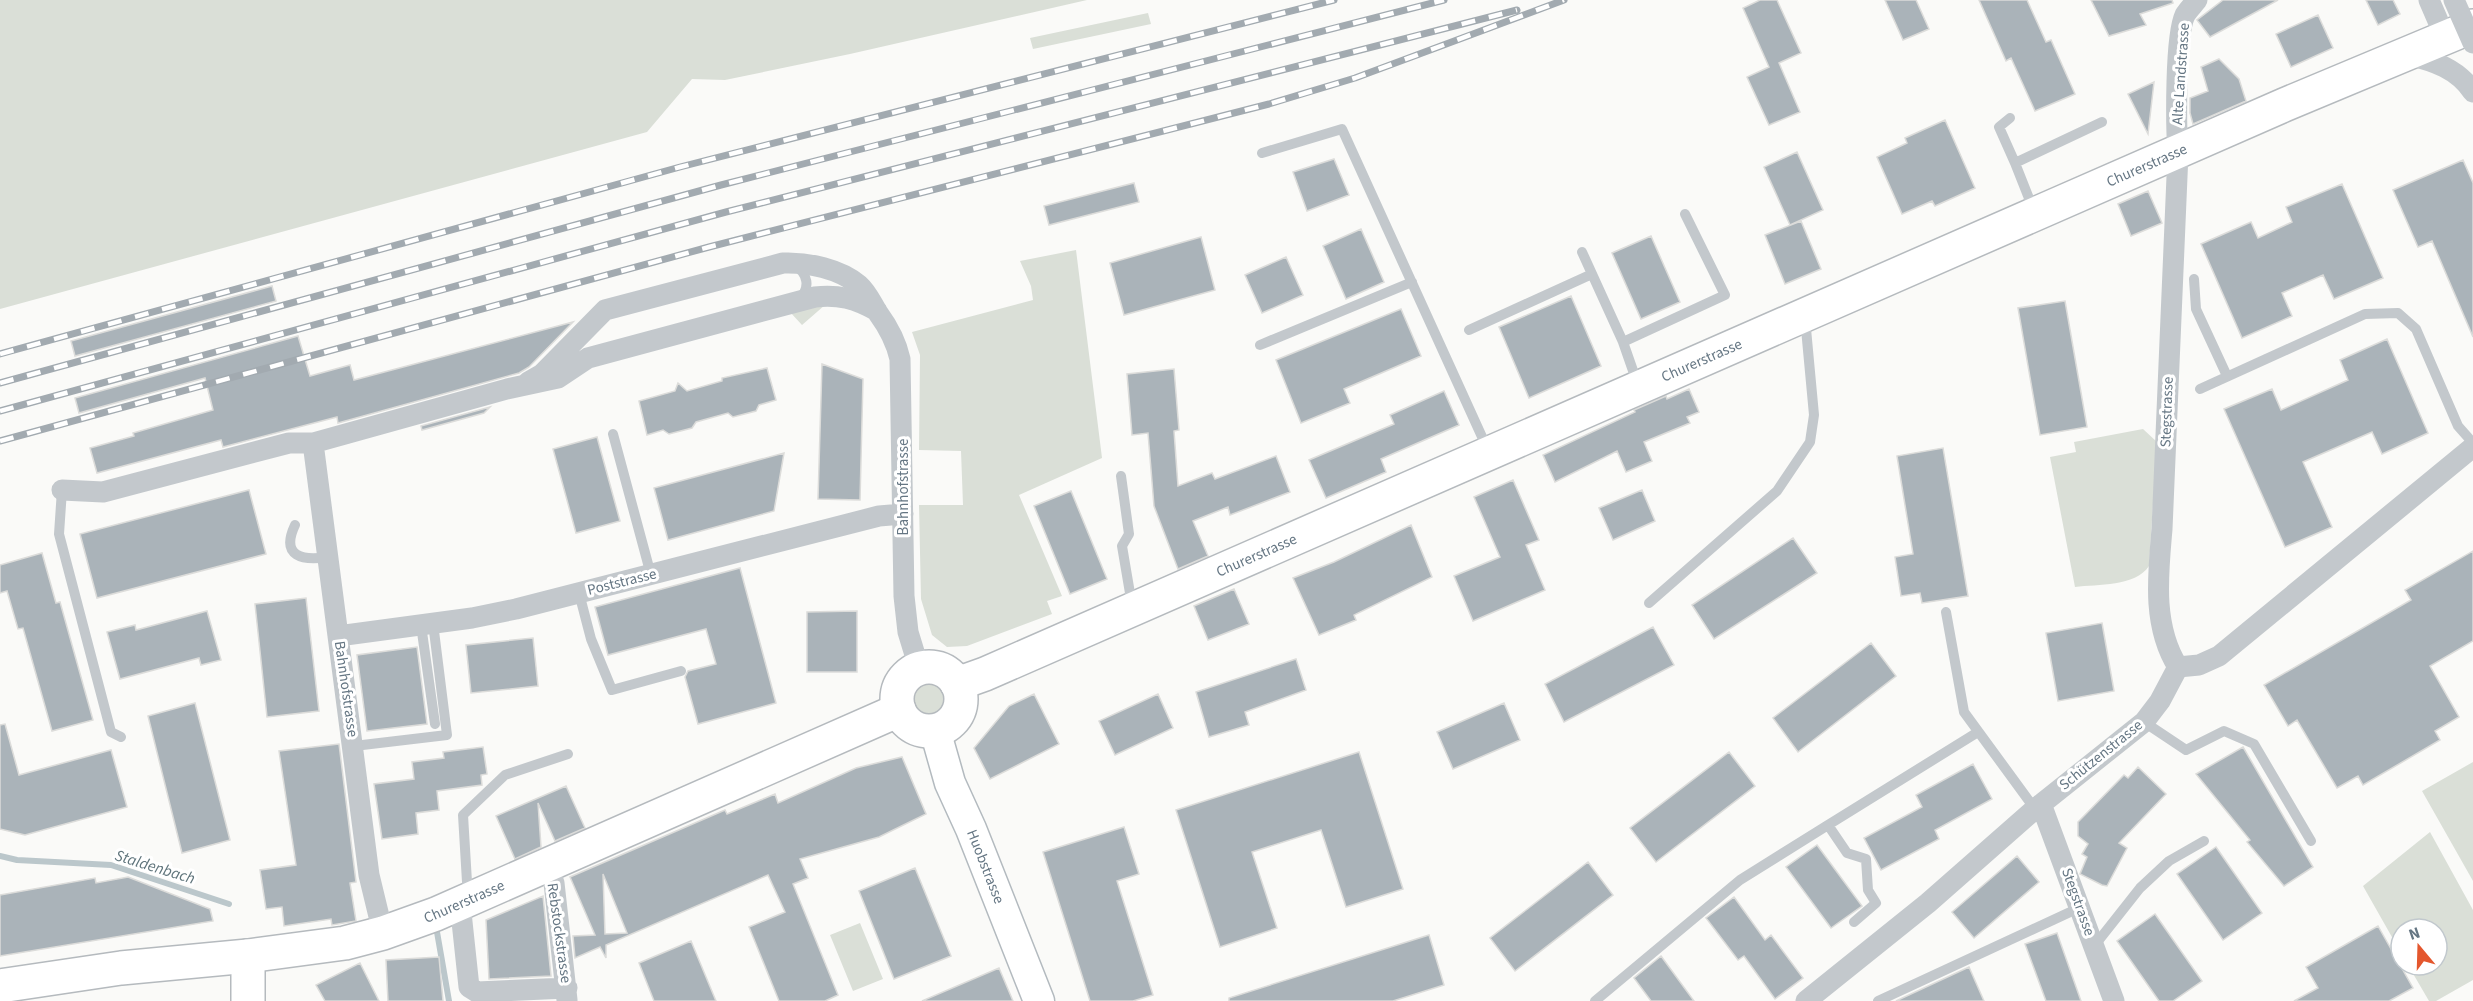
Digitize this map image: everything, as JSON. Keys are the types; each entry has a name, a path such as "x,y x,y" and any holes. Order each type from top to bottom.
{"main road":[{"name":"Churerstrasse","path":"957,684 985,674 2284,105 2408,55 2464,36 2473,14"},
{"path":"920,668 938,668 949,674 957,684 961,698 958,712 948,723 935,730 914,727 904,719 899,710 897,699 899,687 909,673 920,668"},
{"name":"Churerstrasse","path":"0,986 121,968 248,956 345,942 383,933 466,900 899,710"},
{"path":"248,956 248,1001"}],"street":[{"name":"Alte Landstrasse","path":"2178,153 2176,126 2181,31 2185,15 2197,0"},
{"path":"2429,0 2464,36"},
{"path":"2454,0 2464,36"},
{"path":"2408,55 2434,62 2451,70 2464,80 2473,92"},
{"name":"Stegstrasse","path":"2178,153 2158,582 2165,642 2178,667"},
{"name":"Bahnhofstrasse","path":"522,385 542,374 605,310 783,263 811,265 851,279 861,286 895,339 900,359 906,622 920,668"},
{"name":"Bahnhofstrasse","path":"62,490 102,492 289,443 313,443 522,385 558,378 588,358 828,296 862,302 877,311"},
{"name":"Bahnhofstrasse","path":"313,443 369,875 383,933"},
{"path":"2178,667 2199,664 2219,656 2473,445"},
{"name":"Poststrasse","path":"338,636 483,616 879,516 903,514"},
{"name":"Schützenstrasse","path":"1806,1001 1928,903 2038,806 2144,722 2160,701 2178,667"},
{"name":"Huobstrasse","path":"935,730 950,783 974,837 1039,1001"},
{"name":"Stegstrasse","path":"2038,806 2081,907 2114,1001"},
{"name":"Rebstockstrasse","path":"546,865 554,883 567,995"},
{"path":"466,900 469,987 477,992 567,995"}],"lane":[{"path":"2010,118 1999,127 2035,214"},
{"path":"2015,164 2102,122"},
{"path":"1262,153 1342,129 1490,453"},
{"path":"1623,342 1725,295 1685,214"},
{"path":"1582,252 1623,342 1639,388"},
{"path":"783,263 800,269 807,282 805,292 789,305"},
{"path":"1469,330 1592,274"},
{"path":"2194,279 2196,309 2227,376"},
{"path":"1260,345 1412,282"},
{"path":"2200,389 2366,314 2398,313 2416,329 2458,426 2473,445"},
{"path":"1649,603 1777,491 1810,442 1814,415 1805,315"},
{"path":"576,340 581,352 588,358"},
{"path":"613,434 651,575"},
{"path":"1121,476 1129,534 1122,546 1132,608"},
{"path":"62,490 59,534 111,732 121,737"},
{"path":"296,525 290,542 294,553 310,560 328,557"},
{"path":"579,593 591,639 612,690 681,671"},
{"path":"1946,612 1964,712 2038,806"},
{"path":"427,624 435,724"},
{"path":"354,746 447,735 427,624"},
{"path":"2144,722 2186,750 2224,731 2254,744 2311,842"},
{"path":"1595,1001 1740,880 1978,732"},
{"path":"466,900 463,815 505,776 568,754"},
{"path":"1828,825 1847,853 1866,859 1868,890 1876,903 1854,922"},
{"path":"2094,945 2140,888 2169,861 2204,841"},
{"path":"1878,1001 2081,907"}],"shaded area":[{"path":"0,0 1087,0 725,80 692,79 647,132 0,309"},
{"path":"1148,13 1151,24 1033,49 1030,38"},
{"path":"1076,250 1102,458 1019,495 1062,596 1047,601 1052,614 967,646 947,647 932,635 921,599 919,505 963,505 961,451 919,450 920,355 912,332 1033,300 1031,286 1020,261"},
{"path":"825,305 802,325 790,312"},
{"path":"2143,429 2157,442 2149,566 2135,578 2125,581 2075,587 2050,457 2076,452 2074,442"},
{"path":"928,680 940,686 946,698 940,710 928,716 916,710 910,698 916,686"},
{"path":"2473,762 2473,881 2422,791"},
{"path":"2430,832 2473,910 2473,980 2436,1001 2429,1001 2415,977 2449,977 2449,917 2389,917 2389,932 2363,886"},
{"path":"860,923 883,979 853,991 830,935"}],"building":[{"path":"1760,0 1777,0 1801,53 1779,63 1800,112 1769,125 1747,77 1769,67 1743,8"},
{"path":"1885,0 1916,0 1929,29 1903,40"},
{"path":"1979,0 2027,0 2046,42 2051,40 2075,94 2035,111 2011,58 2006,61"},
{"path":"2091,0 2172,0 2173,3 2140,14 2146,25 2109,36"},
{"path":"2223,0 2278,0 2210,37 2197,20"},
{"path":"2366,0 2393,0 2400,14 2378,25"},
{"path":"2318,15 2333,48 2291,67 2276,34"},
{"path":"2219,59 2239,79 2246,101 2193,124 2190,98 2208,91 2201,67"},
{"path":"2154,82 2148,134 2128,94"},
{"path":"1945,120 1975,188 1935,206 1932,201 1902,214 1877,157 1907,143 1905,138"},
{"path":"1797,152 1823,210 1790,225 1764,167"},
{"path":"1334,159 1349,195 1307,211 1293,172"},
{"path":"2463,160 2473,183 2473,337 2432,241 2418,247 2393,190"},
{"path":"1134,183 1139,202 1049,225 1044,206"},
{"path":"2342,184 2383,278 2334,299 2323,275 2282,293 2292,316 2242,338 2201,244 2251,222 2258,238 2292,222 2286,207"},
{"path":"2148,191 2162,223 2131,236 2118,204"},
{"path":"1801,221 1821,269 1785,284 1765,235"},
{"path":"1361,229 1384,282 1346,299 1323,246"},
{"path":"1651,236 1680,302 1641,319 1612,253"},
{"path":"1201,237 1215,290 1124,315 1110,263"},
{"path":"1286,257 1303,295 1262,313 1245,275"},
{"path":"272,286 276,301 75,356 71,341"},
{"path":"1571,296 1601,366 1529,398 1499,327"},
{"path":"2065,301 2087,427 2040,435 2018,308"},
{"path":"1401,309 1421,356 1344,389 1350,403 1301,423 1276,360"},
{"path":"573,322 529,367 519,373 338,423 337,417 223,447 221,440 97,473 90,448 213,410 205,378 79,413 75,398 298,336 310,376 350,365 354,380"},
{"path":"2387,339 2428,433 2382,454 2372,432 2303,462 2332,527 2285,547 2224,409 2272,389 2281,410 2348,380 2340,360"},
{"path":"822,364 863,379 860,500 818,499"},
{"path":"767,368 776,400 759,405 756,411 733,417 728,413 696,422 692,428 669,434 663,430 647,435 639,401 675,391 678,383 687,391 722,381 722,378"},
{"path":"1174,369 1179,430 1174,431 1178,486 1212,473 1215,479 1276,456 1290,492 1230,515 1228,507 1193,521 1208,556 1178,569 1154,506 1148,433 1132,435 1127,374"},
{"path":"1689,389 1699,412 1687,417 1690,423 1644,442 1652,461 1626,472 1617,451 1555,482 1543,455 1635,412 1634,410"},
{"path":"1444,391 1459,425 1381,459 1386,472 1326,498 1309,460 1394,424 1390,415"},
{"path":"490,407 484,413 422,430 421,426"},
{"path":"597,437 620,521 576,533 553,449"},
{"path":"1943,448 1968,596 1922,603 1920,593 1901,596 1895,557 1913,554 1897,456"},
{"path":"784,453 774,511 668,540 654,488"},
{"path":"1513,480 1539,540 1526,545 1545,590 1473,621 1454,576 1500,557 1474,497"},
{"path":"249,490 266,554 97,598 80,534"},
{"path":"1642,490 1655,521 1613,540 1599,508"},
{"path":"1071,491 1107,579 1070,594 1034,506"},
{"path":"1411,525 1432,577 1354,615 1356,620 1319,635 1293,578 1334,562"},
{"path":"1793,538 1817,573 1714,639 1692,605"},
{"path":"2473,551 2473,641 2430,666 2459,717 2435,731 2440,740 2363,785 2358,776 2337,788 2297,720 2288,726 2264,685 2411,600 2405,590"},
{"path":"42,553 56,603 60,602 93,720 52,731 23,628 18,629 7,591 0,593 0,565"},
{"path":"740,568 776,703 698,724 685,677 688,671 716,664 706,629 608,655 595,607"},
{"path":"1234,589 1249,624 1208,640 1194,606"},
{"path":"306,598 319,711 267,717 255,604"},
{"path":"207,611 221,660 201,665 199,658 120,679 107,632 135,625 136,630"},
{"path":"857,611 857,672 807,672 807,612"},
{"path":"2102,623 2114,691 2058,701 2046,633"},
{"path":"1653,627 1674,665 1564,722 1545,684"},
{"path":"533,638 538,686 471,693 466,645"},
{"path":"1871,643 1896,676 1798,752 1773,718"},
{"path":"417,647 427,724 367,731 357,655"},
{"path":"1296,659 1306,690 1245,712 1249,725 1209,737 1196,692"},
{"path":"1034,694 1059,744 990,779 974,748 1009,706"},
{"path":"1158,694 1173,728 1115,755 1099,721"},
{"path":"195,703 230,840 182,853 148,716"},
{"path":"1504,703 1520,740 1453,769 1437,732"},
{"path":"5,724 19,775 111,750 127,807 25,835 0,829 0,725"},
{"path":"339,744 356,882 350,883 356,921 332,925 331,919 284,926 282,907 266,909 260,870 296,865 279,751"},
{"path":"483,747 487,774 481,775 482,785 437,791 439,810 416,813 418,834 382,839 374,784 414,779 412,762 444,758 443,752"},
{"path":"2243,747 2313,867 2284,886 2247,842 2250,840 2196,774"},
{"path":"1359,752 1403,889 1346,907 1321,830 1252,852 1277,928 1220,947 1176,810"},
{"path":"1729,752 1755,786 1656,862 1630,828"},
{"path":"902,757 926,814 879,837 800,859 808,878 793,884 838,995 825,1001 779,1001 749,927 785,912 768,875 606,945 606,958 600,947 575,958 573,936 595,935 570,877 725,810 727,814 775,794 778,803 856,768","holes":["603,874 627,933 605,934"]},
{"path":"1973,764 1992,799 1935,830 1939,839 1881,870 1864,838 1922,807 1916,795"},
{"path":"2138,767 2166,794 2119,843 2127,848 2107,886 2102,885 2080,874 2087,857 2082,854 2088,844 2078,836 2078,822 2124,775 2128,778"},
{"path":"566,786 585,828 555,841 538,803 541,847 515,859 496,816"},
{"path":"1124,827 1139,874 1117,881 1153,995 1133,1001 1090,1001 1043,852"},
{"path":"1817,845 1862,906 1831,928 1786,867"},
{"path":"2216,847 2262,913 2223,940 2177,874"},
{"path":"2017,856 2039,882 1974,938 1952,912"},
{"path":"1588,862 1613,895 1515,971 1490,938"},
{"path":"915,868 951,956 894,979 859,891"},
{"path":"128,877 210,909 213,921 0,956 0,895 95,878 96,883"},
{"path":"543,896 551,976 489,979 486,920"},
{"path":"1734,897 1765,940 1771,935 1803,978 1775,999 1744,956 1738,960 1706,918"},
{"path":"2155,914 2202,981 2173,1001 2159,1001 2117,941"},
{"path":"2378,926 2389,945 2389,977 2407,977 2413,988 2389,1001 2294,1001 2318,988 2306,967"},
{"path":"2057,933 2081,1001 2046,1001 2025,944"},
{"path":"1429,935 1444,985 1393,1001 1229,1001 1229,998"},
{"path":"691,941 716,1001 654,1001 639,963"},
{"path":"1661,956 1694,1001 1651,1001 1634,978"},
{"path":"439,957 443,1001 388,1001 386,960"},
{"path":"360,963 379,1001 325,1001 316,985"},
{"path":"1969,967 1984,1001 1896,1001"},
{"path":"999,968 1013,1001 922,1001"}],"waterway":[{"name":"Staldenbach","path":"0,856 17,860 111,865 229,904"},
{"name":"Staldenbach","path":"437,932 449,1001"}],"railway":[{"path":"0,354 680,167 1334,0"},
{"path":"0,383 721,185 1444,0"},
{"path":"0,441 709,247 1269,104 1355,78 1564,0"},
{"path":"0,411 726,212 1517,10"}]}
